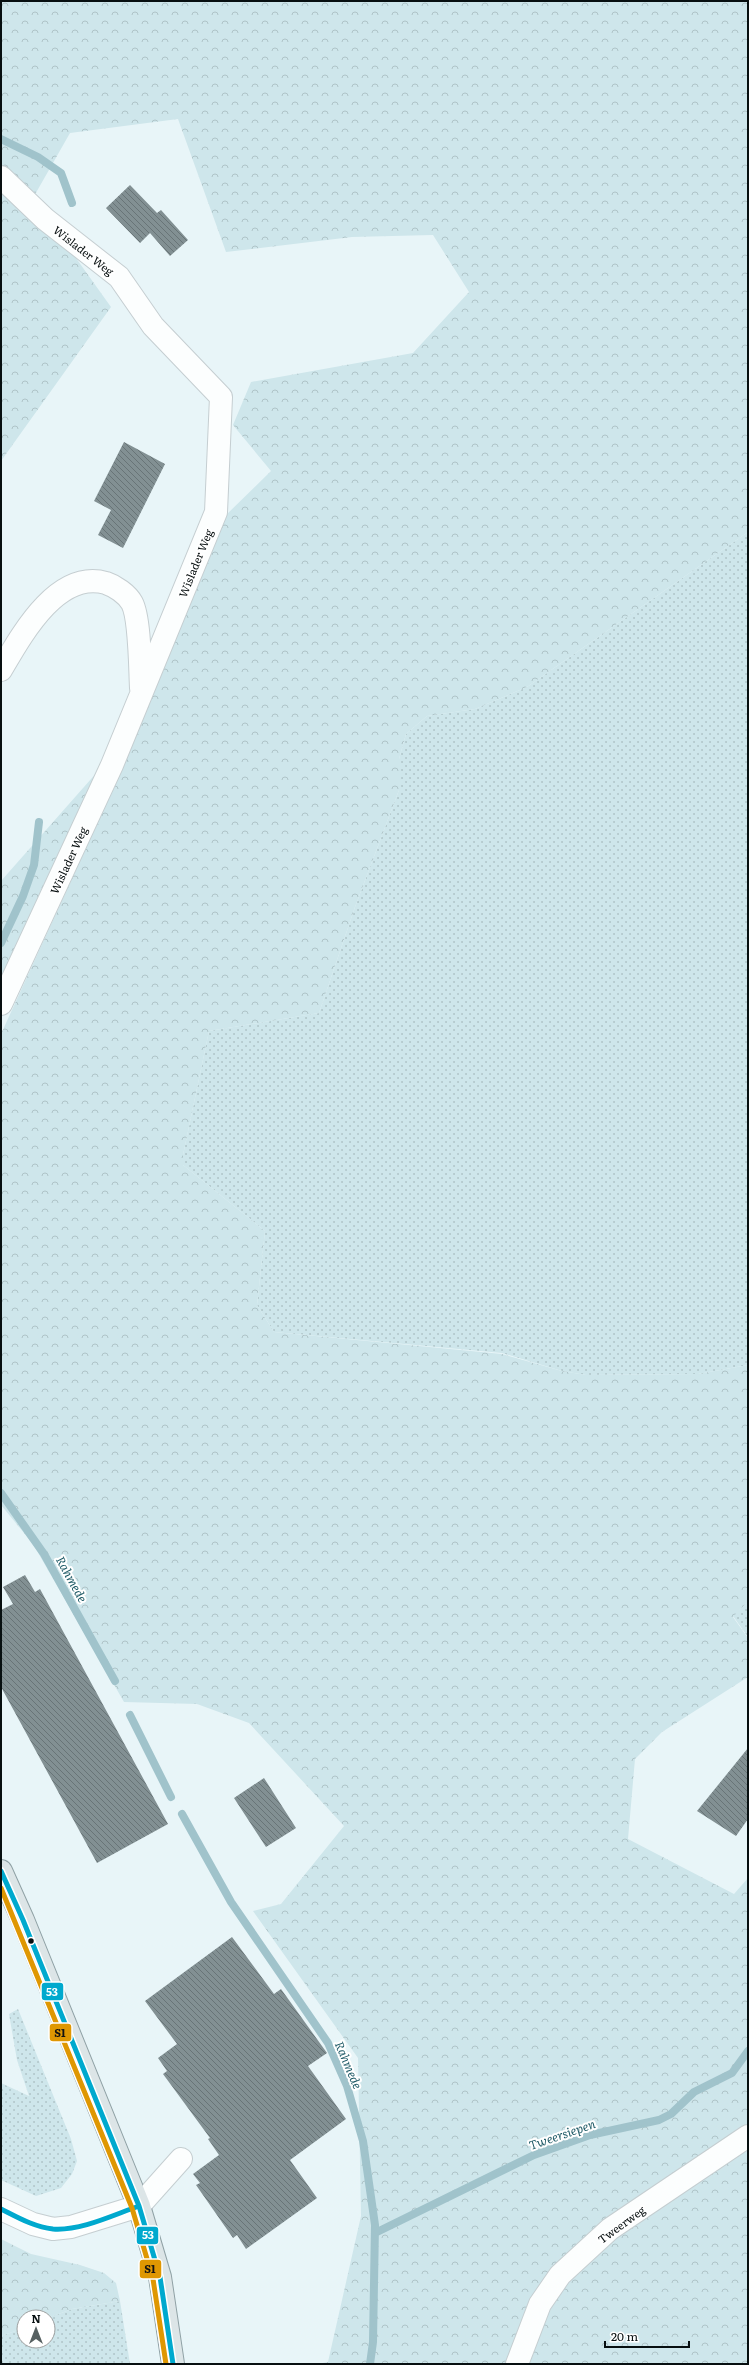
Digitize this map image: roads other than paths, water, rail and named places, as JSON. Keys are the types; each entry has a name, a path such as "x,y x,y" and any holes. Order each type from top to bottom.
{"main road":[{"path":"1,1871 24,1920 139,2206 160,2277 173,2364"}],"street":[{"name":"Wislader Weg","path":"1,177 45,220 119,277 152,326 221,397 216,512 112,765 1,1004"},
{"path":"1,670 30,622 56,596 77,584 99,581 115,586 132,603 138,637 141,695"},
{"name":"Tweerweg","path":"516,2364 540,2304 560,2275 610,2229 748,2136"},
{"path":"1,2209 33,2224 53,2229 71,2226 139,2206 181,2159"}],"waterway":[{"path":"1,139 38,157 61,173 72,203"},
{"path":"1,943 23,896 34,865 39,822"},
{"name":"Rahmede","path":"1,1493 44,1554 115,1681"},
{"name":"Rahmede","path":"130,1715 171,1797"},
{"name":"Rahmede","path":"182,1814 231,1902 328,2043 347,2086 363,2141 375,2225 373,2342 370,2364"},
{"name":"Tweersiepen","path":"375,2233 534,2155 590,2135 659,2120 671,2114 694,2092 732,2073 748,2051"}]}
